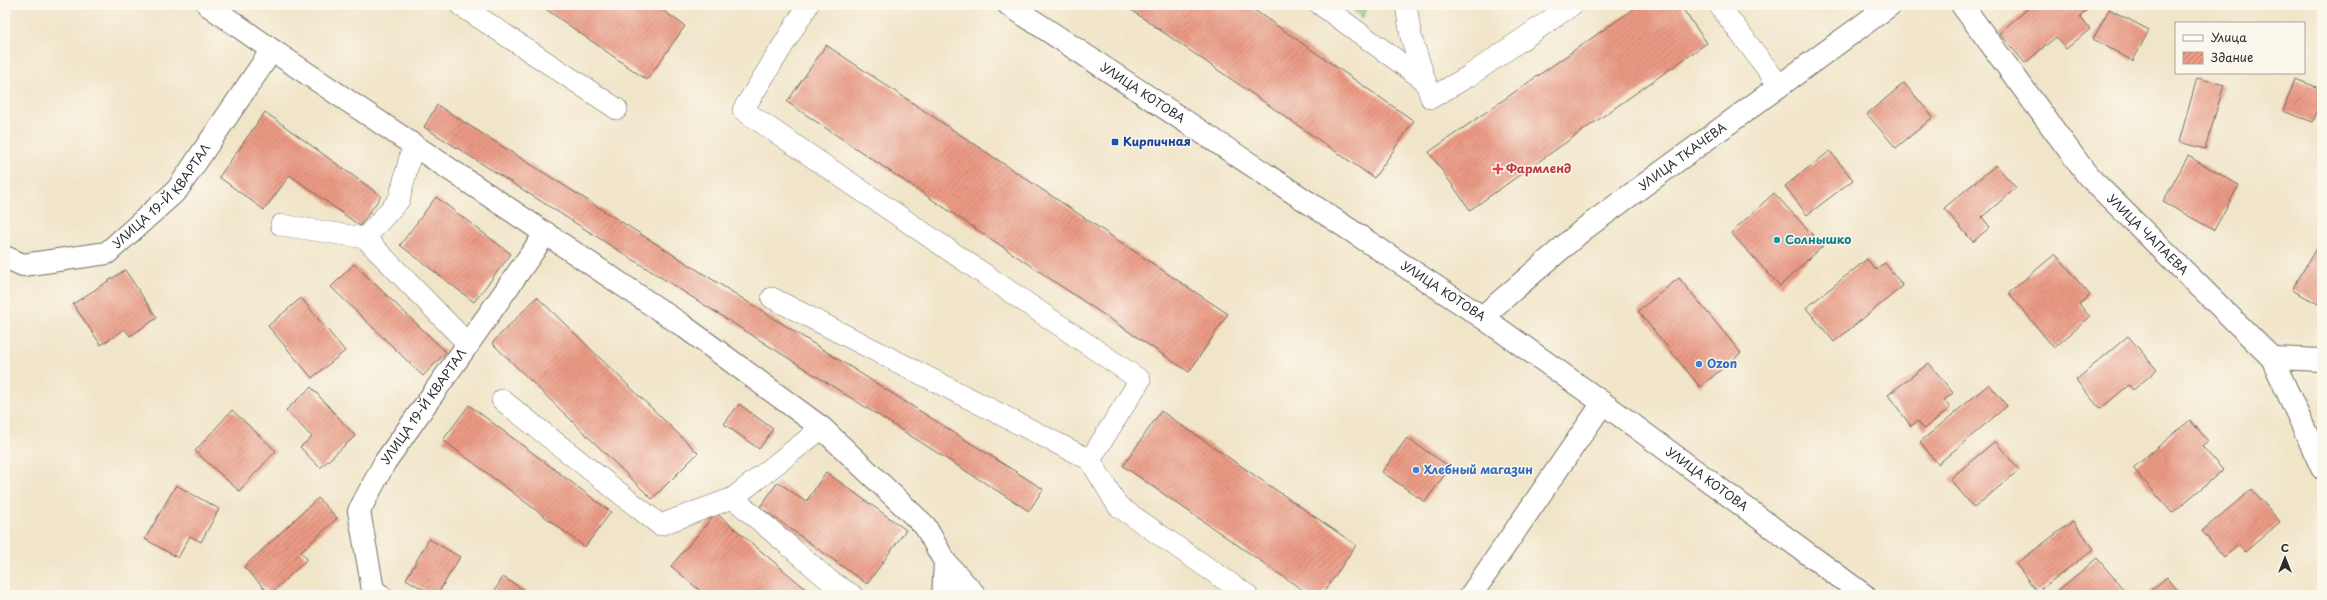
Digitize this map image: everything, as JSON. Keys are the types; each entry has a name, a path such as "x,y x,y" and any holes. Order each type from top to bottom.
{"street":[{"path":"208,5 272,50 682,325 822,428 925,526 945,562 975,595"},
{"name":"УЛИЦА КОТОВА","path":"1009,5 1482,317 1604,403 1864,595"},
{"name":"УЛИЦА ТКАЧЕВА","path":"1482,317 1584,228 1890,5"},
{"name":"УЛИЦА ЧАПАЕВА","path":"1962,5 2088,176 2272,358 2322,468"},
{"name":"УЛИЦА 19-Й КВАРТАЛ","path":"5,257 22,265 107,253 178,190 272,50"},
{"name":"УЛИЦА 19-Й КВАРТАЛ","path":"380,595 373,590 359,511 386,462 546,233"},
{"path":"2272,358 2322,360"},
{"path":"1471,595 1604,403"},
{"path":"943,595 945,562"}],"lane":[{"path":"460,5 617,109"},
{"path":"808,5 743,110 1140,380 1090,460"},
{"path":"1322,5 1424,80"},
{"path":"1406,5 1411,37 1431,98 1468,76 1572,5"},
{"path":"1719,5 1779,85"},
{"path":"365,238 399,200 413,145"},
{"path":"281,225 365,238 469,345"},
{"path":"772,298 1090,460 1118,506 1247,595"},
{"path":"502,400 660,525 733,498 822,428"},
{"path":"733,498 829,580 852,595"}],"green space":[{"path":"1348,5 1368,5 1362,19"}],"building":[{"path":"540,5 655,5 685,26 647,80"},
{"path":"1124,5 1247,5 1414,121 1374,178"},
{"path":"1639,5 1680,5 1707,43 1470,210 1429,152"},
{"path":"2032,5 2088,5 2090,7 2080,17 2090,29 2066,49 2056,37 2025,63 1999,33"},
{"path":"2109,9 2149,30 2133,61 2093,39"},
{"path":"826,45 1228,314 1189,372 787,102"},
{"path":"2197,78 2224,85 2205,149 2179,142"},
{"path":"2295,79 2322,89 2322,111 2318,109 2313,122 2283,111"},
{"path":"1904,83 1933,117 1896,148 1867,114"},
{"path":"437,105 1043,489 1029,511 424,127"},
{"path":"265,112 381,196 360,226 290,175 264,210 219,177"},
{"path":"1830,151 1853,180 1807,215 1785,186"},
{"path":"2188,156 2239,185 2214,230 2163,202"},
{"path":"1996,165 2016,188 1982,217 1990,227 1973,242 1944,208"},
{"name":"Солнышко","path":"1774,193 1823,246 1780,286 1731,233"},
{"path":"436,197 511,254 474,302 400,245"},
{"path":"2322,238 2322,306 2292,290"},
{"path":"2055,254 2090,295 2079,304 2090,317 2054,348 2009,293"},
{"path":"1867,259 1876,270 1885,263 1903,286 1834,342 1806,308"},
{"path":"354,264 446,352 423,376 331,287"},
{"path":"125,270 157,318 130,336 125,329 101,345 73,304"},
{"path":"1679,278 1741,353 1700,387 1638,311"},
{"path":"537,297 698,453 652,499 492,343"},
{"path":"301,298 345,351 312,378 268,326"},
{"path":"2128,336 2157,370 2133,390 2129,385 2100,409 2076,380"},
{"path":"1929,363 1953,393 1944,400 1950,408 1924,429 1918,421 1911,426 1888,395"},
{"path":"1989,384 2007,406 1938,464 1920,442"},
{"path":"311,387 355,436 320,468 300,447 312,437 286,410"},
{"path":"739,404 773,429 759,449 724,424"},
{"path":"469,405 611,512 585,547 443,440"},
{"path":"232,410 276,451 239,491 195,451"},
{"path":"1161,411 1356,545 1322,595 1310,595 1123,466"},
{"path":"2190,420 2208,441 2202,446 2223,470 2172,513 2133,468"},
{"name":"Хлебный магазин","path":"1407,438 1450,467 1425,502 1382,472"},
{"path":"1995,441 2019,470 1974,508 1950,479"},
{"path":"826,472 906,530 867,584 760,507 778,482 806,502"},
{"path":"176,485 219,509 201,542 190,536 178,558 145,539"},
{"path":"2252,489 2280,522 2245,552 2239,545 2224,557 2202,531"},
{"path":"318,498 337,518 301,552 307,559 270,594 244,567"},
{"path":"716,513 813,595 705,595 671,566"},
{"path":"2073,521 2094,549 2037,592 2016,564"},
{"path":"429,539 460,557 437,595 433,595 406,579"},
{"path":"2097,558 2124,590 2119,595 2053,595"},
{"path":"503,577 532,595 492,595"},
{"path":"2167,577 2181,595 2145,595"}],"place":[{"name":"Кирпичная","path":"1115,142"},
{"name":"Фармленд","path":"1498,169"},
{"name":"Солнышко","path":"1777,240"},
{"name":"Ozon","path":"1699,364"},
{"name":"Хлебный магазин","path":"1416,470"}]}
